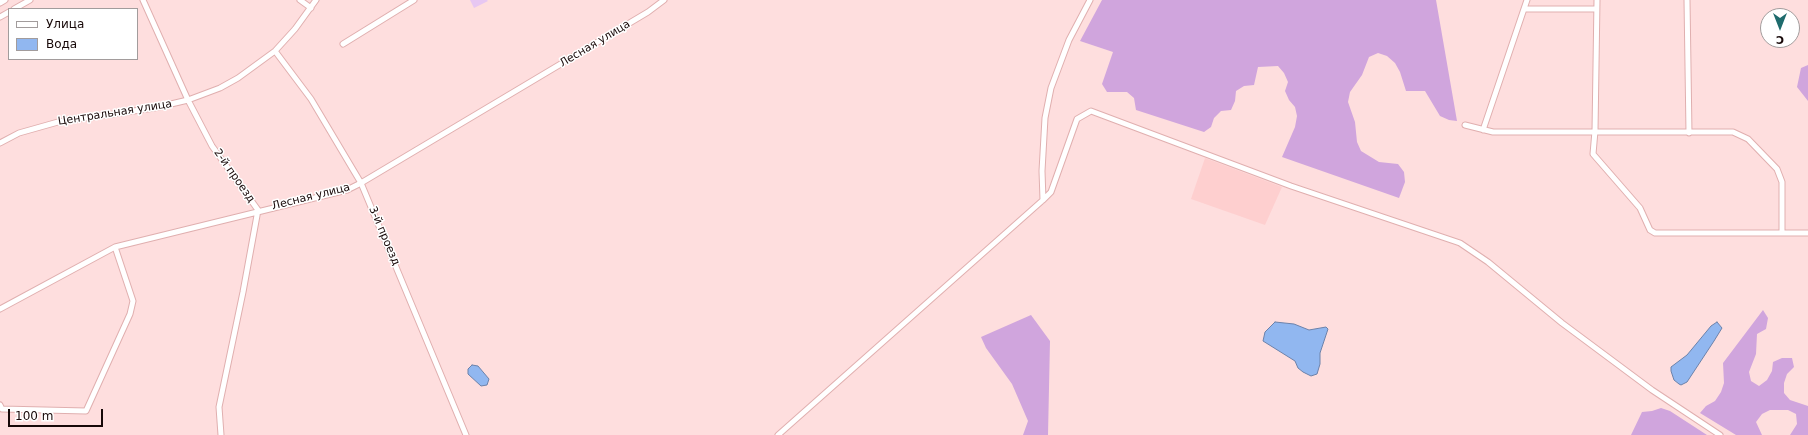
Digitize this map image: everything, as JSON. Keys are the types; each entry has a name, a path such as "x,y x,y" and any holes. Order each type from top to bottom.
{"street":[{"path":"0,3 5,0"},
{"path":"16,8 30,0"},
{"name":"2-й проезд","path":"143,0 188,100 212,146 258,210 243,292 219,406 221,435"},
{"path":"300,0 311,8"},
{"name":"Центральная улица","path":"0,143 19,133 58,122 154,108 188,100 220,88 238,78 275,51 295,29 316,0"},
{"path":"343,44 414,0"},
{"name":"Лесная улица","path":"0,309 115,246 258,210 347,190 648,12 664,0"},
{"path":"1043,200 1042,171 1045,118 1051,88 1069,40 1090,0"},
{"path":"1483,130 1526,0"},
{"path":"1597,0 1595,132 1593,154 1640,208 1650,230 1655,233 1808,232"},
{"path":"1687,0 1689,133"},
{"path":"1524,9 1596,8"},
{"name":"3-й проезд","path":"275,51 311,98 361,183 466,435"},
{"path":"778,435 1051,192 1076,119 1091,111 1291,186 1460,243 1488,262 1562,323 1652,390 1720,435"},
{"path":"1465,125 1493,132 1733,132 1748,139 1777,169 1782,182 1782,232"},
{"path":"0,405 2,409 86,411 130,314 133,301 115,246"}],"shaded area":[{"path":"470,0 487,0 488,1 474,8"},
{"path":"1102,0 1436,0 1457,121 1449,120 1440,116 1425,91 1406,91 1400,72 1395,63 1387,56 1378,53 1369,57 1362,75 1350,92 1348,102 1355,122 1357,142 1361,151 1379,162 1398,164 1404,172 1405,182 1399,198 1282,157 1295,127 1297,116 1295,107 1289,100 1285,91 1288,82 1284,73 1278,66 1258,67 1254,85 1244,86 1236,91 1235,101 1231,110 1221,111 1214,118 1211,127 1204,132 1136,110 1134,98 1127,92 1107,92 1102,84 1113,52 1080,41"},
{"path":"1808,65 1808,101 1797,87 1801,68"},
{"path":"1205,158 1282,187 1265,225 1191,199"},
{"path":"1763,310 1768,318 1766,329 1757,334 1756,354 1749,372 1751,381 1759,386 1767,380 1772,371 1773,362 1782,358 1792,358 1794,367 1787,374 1784,383 1784,393 1790,400 1808,406 1808,435 1790,435 1797,424 1796,414 1788,410 1770,410 1762,414 1756,422 1762,435 1736,435 1700,413 1706,406 1715,401 1721,392 1724,383 1723,363"},
{"path":"1031,315 1050,341 1048,435 1023,435 1028,421 1012,384 986,348 981,337"},
{"path":"1661,408 1670,411 1707,435 1631,435 1642,412"}],"water":[{"path":"1275,322 1294,324 1309,330 1326,327 1328,329 1320,353 1320,364 1317,374 1311,376 1303,372 1298,368 1295,361 1263,341 1265,332"},
{"path":"1717,322 1722,328 1687,382 1681,385 1679,384 1674,380 1671,367 1687,355 1711,326"},
{"path":"472,365 478,366 489,379 487,385 481,386 468,374 468,369"}]}
